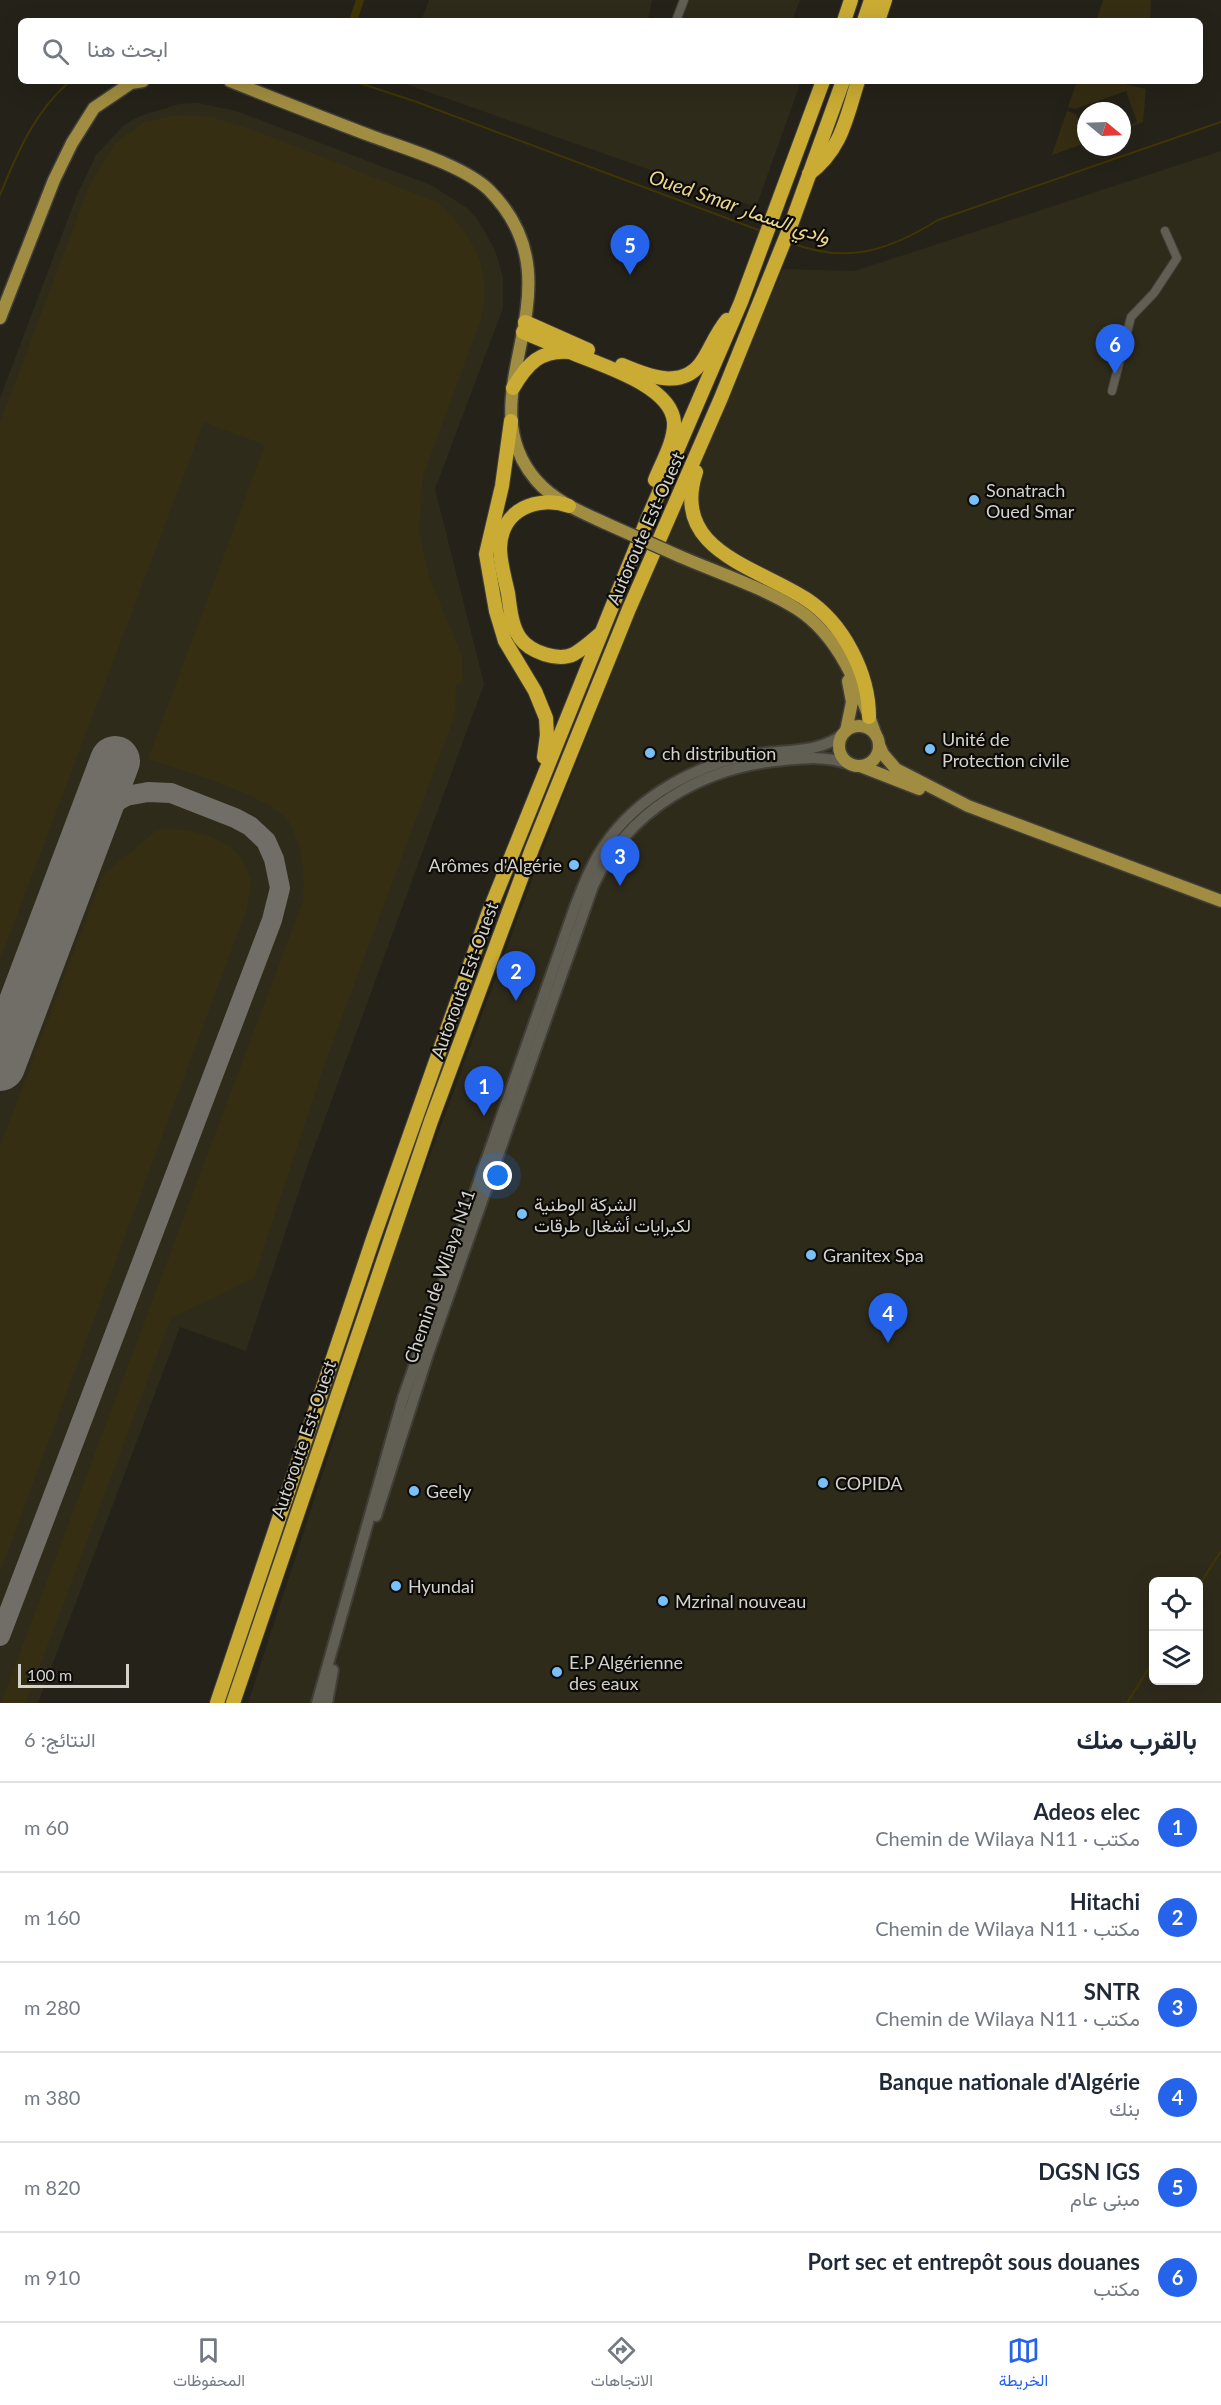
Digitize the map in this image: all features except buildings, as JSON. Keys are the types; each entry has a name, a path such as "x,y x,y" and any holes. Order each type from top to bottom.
{"highway":[{"path":"845,18 850,0"},
{"path":"865,18 871,0"},
{"path":"879,18 885,0"},
{"name":"Autoroute Est-Ouest","path":"234,1701 431,1121 532,849 624,620 721,398 774,268 842,84"},
{"path":"809,174 823,163 837,145 857,84"},
{"name":"Autoroute Est-Ouest","path":"217,1703 412,1125 488,914 534,795 758,260 821,88"},
{"path":"524,327 648,376 684,377 698,368 721,328 741,302"},
{"path":"524,327 570,352 646,386 658,393 672,413 673,436 654,483 648,520"},
{"path":"513,388 522,373 535,359 552,352 570,352"},
{"path":"721,398 693,482 689,502 695,522 706,540 723,553 808,600 827,616 851,651 861,674 869,703 869,717"},
{"path":"511,422 502,486 486,554 496,611 505,642 535,691 546,718 547,735 543,764 534,795"},
{"path":"569,506 554,501 536,501 520,508 507,522 500,547 513,621 520,639 540,653 557,657 573,655 602,633"}],"main road":[{"path":"0,318 54,180 72,143 94,108 130,84"},
{"path":"238,84 444,163 487,188 512,217 524,245 529,277 524,327 513,388 511,422 516,447 537,481 569,506 798,610 814,622 841,657 869,717 883,754 896,769 968,806"},
{"path":"841,657 852,702 839,747 853,764 1221,901"},
{"path":"324,1701 388,1448 432,1314 576,904 592,867 615,832 653,797 704,769 745,756 827,745 844,733 864,726 877,739 876,758 853,764"},
{"name":"Chemin de Wilaya N11","path":"324,1701 376,1514 428,1354 598,874 622,838 645,817 671,796 708,777 761,762 816,757 853,764"}],"street":[{"path":"677,18 684,0"},
{"path":"1112,391 1131,317 1154,293 1177,258 1165,231"}],"shaded area":[{"path":"429,0 652,0 649,18 422,18"},
{"path":"678,0 800,0 793,18 671,18"},
{"path":"1103,0 1151,0 1150,18 1097,18"},
{"path":"406,84 798,84 756,207"},
{"path":"1076,84 1124,84 1146,89 1143,122 1131,127 1137,122 1126,91 1095,102 1077,102 1075,109 1068,107"},
{"path":"198,103 236,111 431,185 467,208 478,220 495,250 503,277 503,308 435,489 484,684 306,1170 246,1351 180,1327 38,1703 0,1703 0,398 77,195 96,155 124,125 140,116 179,104"},
{"path":"1067,111 1076,114 1077,146 1052,155"},
{"path":"178,115 210,117 256,131 438,203 451,215 471,241 482,269 484,301 481,319 423,476 419,531 429,577 462,656 463,682 456,685 455,715 327,1057 254,1278 171,1318 26,1703 1,1703 303,901 301,852 295,833 281,814 266,804 225,785 148,759 265,445 204,422 0,960 0,423 90,184 115,144 144,122"},
{"path":"1221,151 1221,1703 248,1703 399,1239 556,815 676,510 783,269 855,271"},
{"path":"168,829 207,835 230,847 239,856 246,866 250,879 247,908 0,1572 0,1147 103,875 156,831"}],"waterway":[{"path":"354,18 360,0"},
{"name":"Oued Smar وادي السمار","path":"0,195 20,148 37,119 67,84"},
{"name":"Oued Smar وادي السمار","path":"362,84 414,101 761,231"},
{"name":"Oued Smar وادي السمار","path":"789,242 829,253 848,253 884,247 938,220 1221,122"},
{"path":"1203,1579 1221,1551"},
{"path":"1127,1703 1149,1668"}],"taxiway":[{"path":"0,1636 272,920 280,888 274,859 266,841 250,826 171,793 148,792 126,796 112,804 100,815 88,833"}],"runway":[{"path":"0,1066 115,761"}],"place":[{"name":"DGSN IGS","path":"630,275"},
{"name":"Port sec et entrepôt sous douanes","path":"1115,374"},
{"name":"Sonatrach Oued Smar","path":"974,500"},
{"name":"Unité de Protection civile","path":"930,749"},
{"name":"ch distribution","path":"650,753"},
{"name":"Arômes d'Algérie","path":"574,865"},
{"name":"SNTR","path":"620,886"},
{"name":"Hitachi","path":"516,1001"},
{"name":"Adeos elec","path":"484,1116"},
{"name":"الشركة الوطنية لكبرايات أشغال طرقات","path":"522,1214"},
{"name":"Granitex Spa","path":"811,1255"},
{"name":"Banque nationale d'Algérie","path":"888,1343"},
{"name":"COPIDA","path":"823,1483"},
{"name":"Geely","path":"414,1491"},
{"name":"Hyundai","path":"396,1586"},
{"name":"Mzrinal nouveau","path":"663,1601"},
{"name":"E.P Algérienne des eaux","path":"557,1672"}]}
